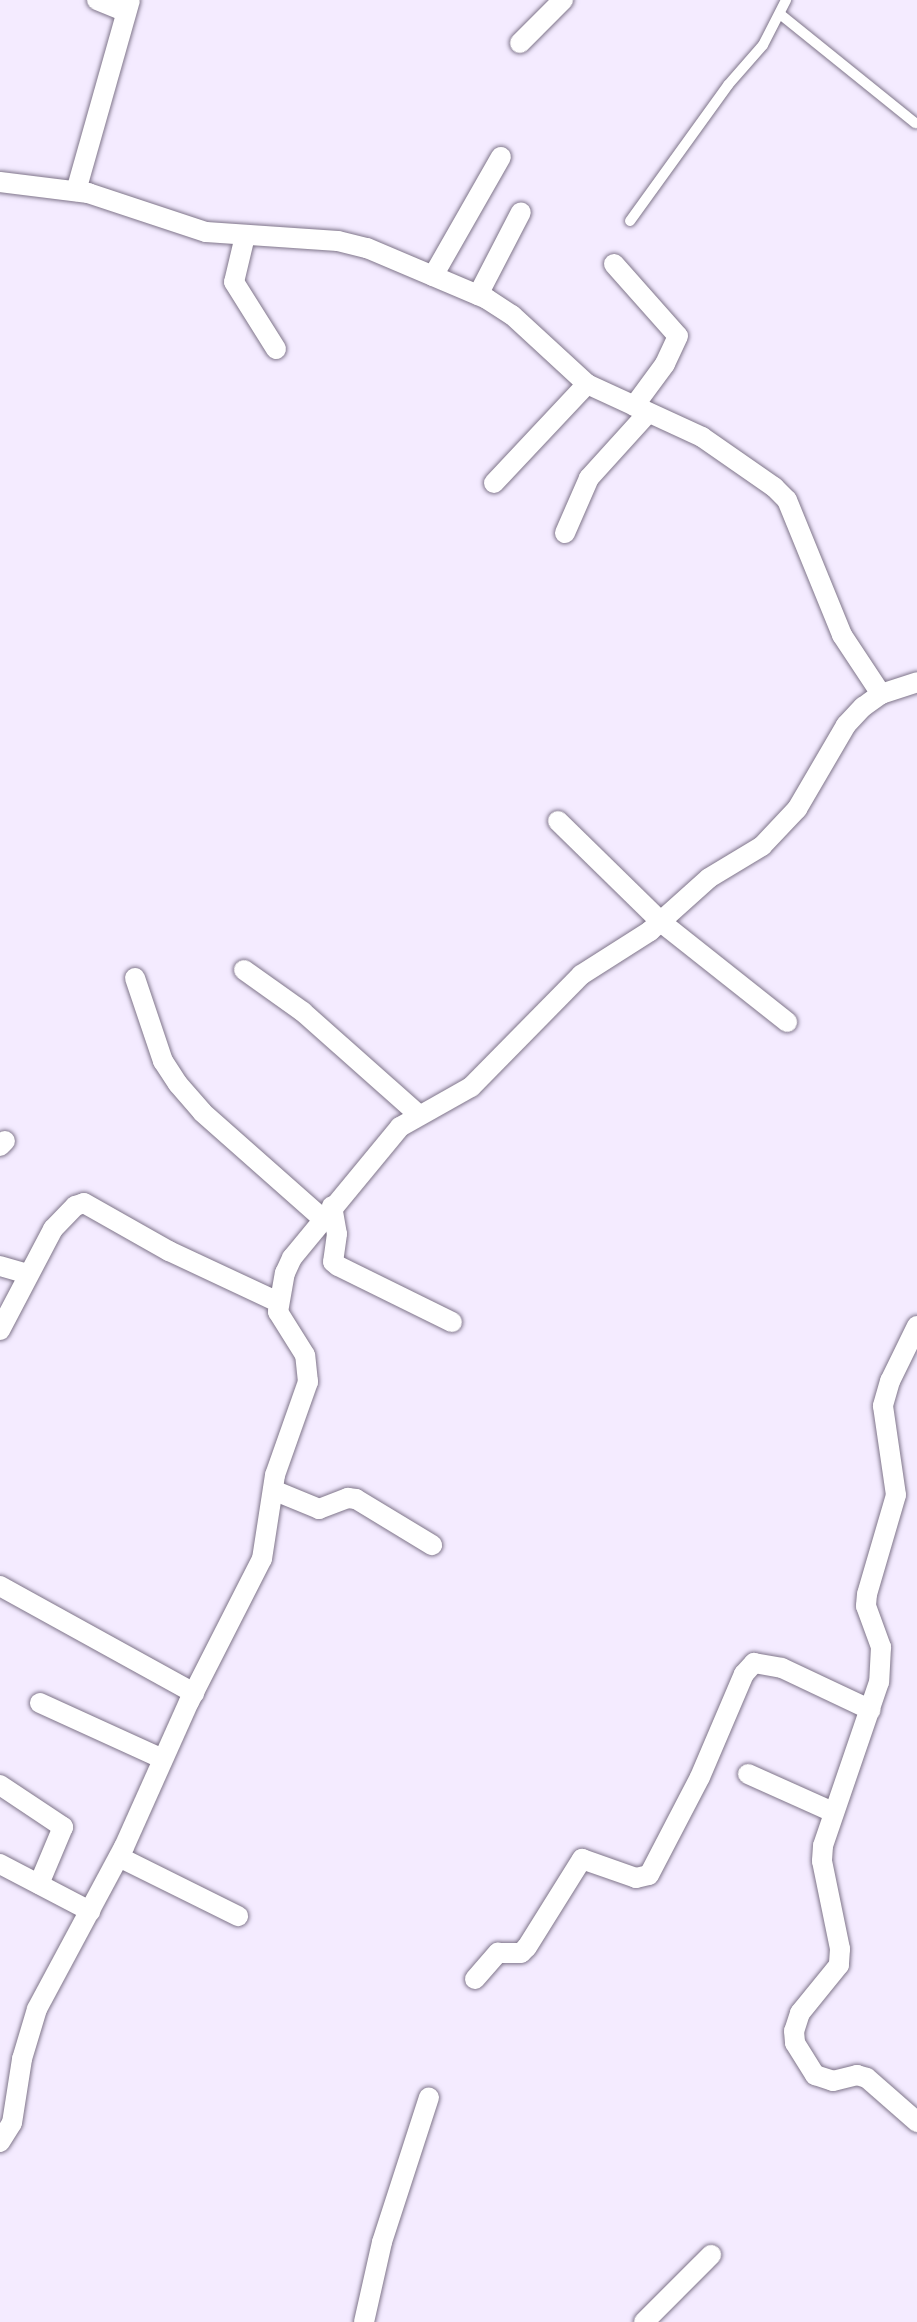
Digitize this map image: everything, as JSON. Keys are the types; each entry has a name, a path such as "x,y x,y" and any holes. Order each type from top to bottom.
{"street":[{"path":"76,191 128,6 97,0"},
{"path":"520,43 563,0"},
{"path":"433,276 501,157"},
{"path":"0,182 76,191 178,225 245,236 338,241 367,248 478,295 512,315 587,384 702,437 774,487 787,500 827,604 881,694"},
{"path":"478,295 521,212"},
{"path":"245,236 234,282 276,349"},
{"path":"565,533 589,478 641,410 678,336 614,264"},
{"path":"494,483 587,384"},
{"path":"0,2142 12,2123 24,2050 37,2009 119,1857 194,1693 262,1559 281,1455 305,1393 308,1367 305,1355 282,1321 278,1302 292,1258 400,1127 418,1114 471,1087 572,983 661,922 709,878 771,837 797,809 846,725 881,694 917,682"},
{"path":"558,821 661,922 787,1022"},
{"path":"244,970 303,1012 418,1114"},
{"path":"135,978 168,1071 202,1112 327,1212 337,1234 333,1262 452,1322"},
{"path":"0,1330 53,1229 75,1206 84,1203 169,1251 278,1302"},
{"path":"0,1266 28,1274"},
{"path":"917,1326 890,1381 883,1406 896,1495 866,1606 883,1660 871,1710 833,1812 822,1861 839,1938 839,1965 800,2013 794,2031 795,2043 815,2075 833,2081 857,2075 867,2078 917,2122"},
{"path":"273,1490 319,1509 348,1498 356,1499 432,1545"},
{"path":"0,1586 194,1693"},
{"path":"475,1979 498,1953 521,1953 527,1947 582,1859 593,1860 636,1878 649,1875 700,1777 744,1674 754,1663 782,1668 871,1710"},
{"path":"40,1703 163,1759"},
{"path":"748,1774 833,1812"},
{"path":"0,1785 63,1827 39,1884"},
{"path":"119,1857 238,1916"},
{"path":"0,1864 90,1911"},
{"path":"364,2322 382,2242 429,2097"},
{"path":"644,2322 711,2255"}],"lane":[{"path":"630,221 728,85 763,45 786,0"},
{"path":"780,14 915,123"}]}
